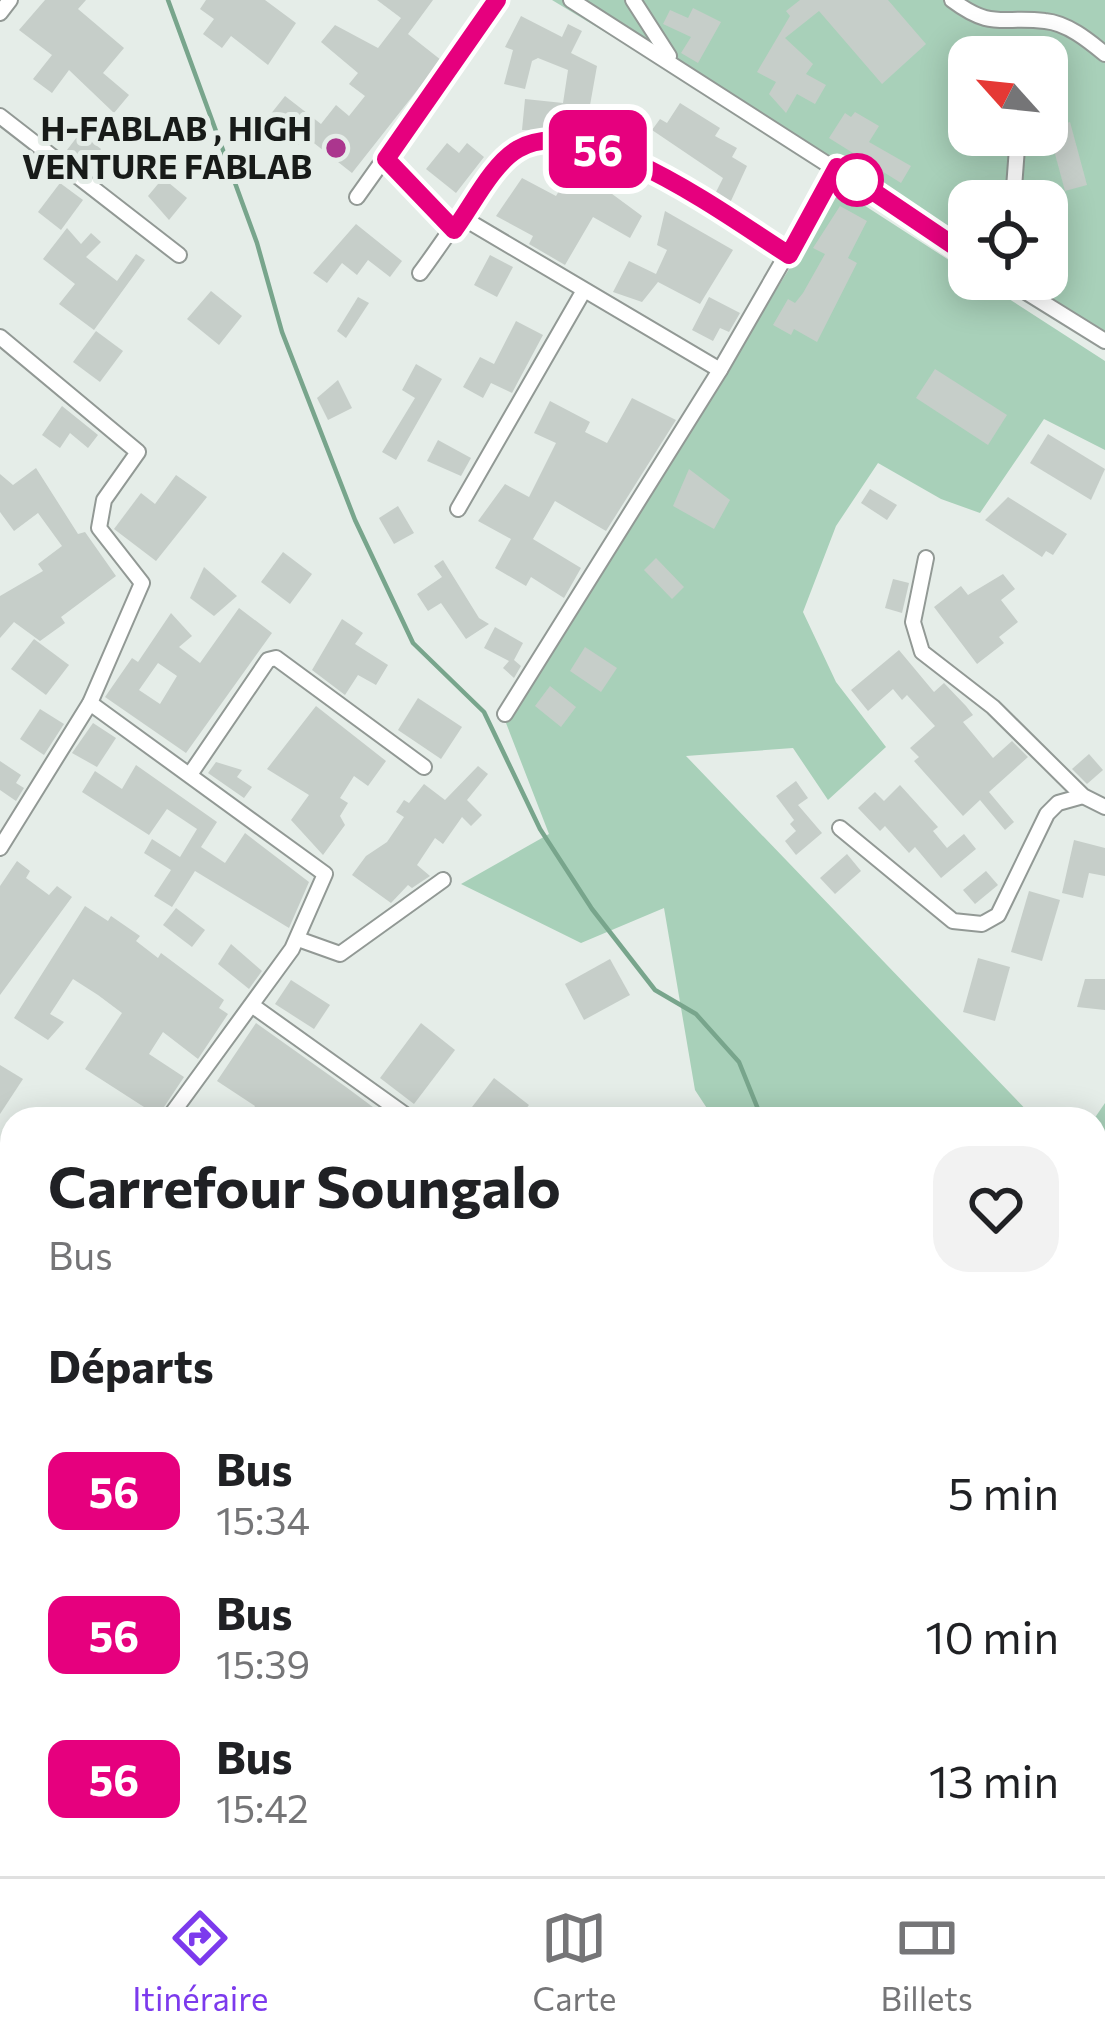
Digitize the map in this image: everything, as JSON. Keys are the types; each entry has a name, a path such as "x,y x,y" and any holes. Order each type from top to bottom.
{"street":[{"path":"0,13 10,0"},
{"path":"357,197 497,0"},
{"path":"572,0 672,60 948,242"},
{"path":"633,0 672,60"},
{"path":"952,0 992,23 1048,20 1105,54"},
{"path":"0,116 178,255"},
{"path":"420,273 521,147 539,142 578,145 628,159 789,255"},
{"path":"386,159 458,224 721,370"},
{"path":"506,714 721,370 837,167"},
{"path":"458,509 583,292"},
{"path":"1040,300 1105,341"},
{"path":"0,337 138,452 104,500 99,528 142,583 90,703 0,848"},
{"path":"926,558 913,622 922,652 993,707 1083,796 1105,807"},
{"path":"191,773 268,660 276,658 424,767"},
{"path":"90,703 326,874 298,939 177,1107"},
{"path":"840,828 953,921 982,925 998,915 1047,814 1058,803 1083,796"},
{"path":"298,939 340,953 443,880"},
{"path":"253,1006 394,1107"}],"green space":[{"path":"552,0 1105,0 1105,334 1049,300 1068,300 1068,180 948,180 948,239"},
{"path":"839,189 948,259 948,300 1011,300 1105,361 1105,450 1044,419 980,513 941,499 878,463 836,526 803,612 836,682 886,747 828,800 793,748 686,756 1023,1107 706,1107 695,1090 664,908 581,943 461,884 549,834 506,723"}],"building":[{"path":"45,0 86,0 78,9 124,48 103,73 129,95 114,113 69,70 52,93 33,79 52,55 19,30"},
{"path":"206,0 265,0 296,23 268,65 231,36 222,48 203,34 214,19 200,9"},
{"path":"377,0 433,0 408,34 441,60 352,173 305,136 298,145 266,120 285,96 321,124 336,105 349,116 365,96 349,84 358,73 321,42 335,25 378,48 401,18"},
{"path":"800,0 888,0 926,44 882,84 819,11 785,38 813,64 806,74 826,85 815,104 797,94 786,113 769,94 776,82 757,72 790,16 786,11"},
{"path":"693,8 721,22 698,63 681,53 691,37 663,24 670,10 688,18"},
{"path":"521,16 562,37 568,24 582,31 571,53 597,66 587,122 563,118 562,131 522,130 525,99 563,103 568,70 538,58 532,61 525,89 504,84 513,50 505,47"},
{"path":"680,103 720,128 715,136 737,148 732,157 747,166 730,203 715,194 723,178 652,130 660,119 667,123"},
{"path":"855,112 879,126 869,142 911,166 901,183 829,138 845,113 851,117"},
{"path":"1068,123 1087,185 1068,190 1056,156 1068,156"},
{"path":"80,133 101,149 88,166 67,150"},
{"path":"447,143 459,153 467,143 484,157 456,193 426,169"},
{"path":"574,165 607,183 604,188 642,216 630,238 593,217 565,265 529,244 533,236 496,216 522,178 556,196"},
{"path":"163,178 187,198 169,220 148,196"},
{"path":"60,183 83,200 61,230 38,212"},
{"path":"840,206 867,221 848,258 857,263 817,342 794,329 791,335 773,325 788,299 795,303 803,293 825,254 813,248"},
{"path":"665,211 733,250 700,304 658,282 642,302 613,292 629,261 656,274 667,250 657,245"},
{"path":"356,224 402,261 390,277 368,260 357,275 342,263 327,283 313,273"},
{"path":"67,228 81,244 91,233 101,242 86,257 117,281 136,254 145,260 94,330 59,304 75,284 43,259"},
{"path":"490,255 513,267 497,297 474,285"},
{"path":"211,291 242,316 219,345 187,319"},
{"path":"358,297 369,303 346,338 337,331"},
{"path":"709,297 740,313 729,332 720,328 713,341 692,330"},
{"path":"516,321 543,335 512,393 491,383 483,398 463,387 480,357 494,364"},
{"path":"96,331 123,351 100,382 73,362"},
{"path":"416,364 442,379 396,460 382,452 415,398 402,390"},
{"path":"935,369 1007,415 988,445 916,398"},
{"path":"338,380 352,408 328,420 317,398"},
{"path":"632,398 676,420 606,531 555,501 533,539 581,568 564,598 531,577 526,586 495,568 511,539 478,521 505,484 529,497 556,443 534,433 550,401 590,422 585,432 607,443"},
{"path":"62,406 98,435 88,448 70,433 60,448 42,435"},
{"path":"1048,434 1105,469 1091,500 1030,463"},
{"path":"438,440 471,458 461,476 427,461"},
{"path":"36,468 78,534 85,532 116,576 61,617 65,623 40,641 14,622 0,638 0,596 43,571 38,564 62,546 38,513 14,531 0,512 0,474 13,485"},
{"path":"689,469 730,500 714,529 673,506"},
{"path":"176,475 207,497 156,561 114,529 141,493 155,504"},
{"path":"870,489 897,505 887,520 861,503"},
{"path":"1008,497 1067,534 1053,555 1046,551 1042,557 985,520"},
{"path":"398,506 414,533 394,544 379,518"},
{"path":"283,552 312,574 290,604 261,582"},
{"path":"656,558 684,587 672,599 644,570"},
{"path":"443,560 479,618 489,624 466,639 441,603 428,611 417,594 442,577 434,566"},
{"path":"204,567 237,596 214,616 190,598"},
{"path":"1003,574 1015,589 1001,600 1018,622 999,637 1004,643 977,664 934,607 961,586 968,595"},
{"path":"893,579 909,583 902,613 885,608"},
{"path":"239,608 272,633 186,753 105,697 132,658 138,662 171,613 192,636 179,647 200,663","holes":["158,663 177,676 160,704 139,690"]},
{"path":"342,619 363,633 355,644 388,665 376,685 358,675 345,695 312,670"},
{"path":"495,627 523,643 514,660 521,666 514,678 503,668 509,661 484,648"},
{"path":"34,639 69,665 46,695 11,669"},
{"path":"585,647 617,668 601,692 570,671"},
{"path":"899,650 934,692 944,683 966,706 973,715 963,722 993,758 1012,741 1028,757 989,792 1014,822 1005,830 980,800 963,816 914,761 919,757 910,748 935,726 907,695 902,700 893,689 868,711 851,690"},
{"path":"550,686 576,707 561,727 535,706"},
{"path":"418,698 462,727 441,759 398,730"},
{"path":"316,706 386,761 368,786 354,776 340,798 348,803 340,816 345,825 323,855 291,820 309,795 267,769"},
{"path":"40,709 64,724 44,755 20,739"},
{"path":"93,723 116,738 97,767 72,753"},
{"path":"1089,754 1103,770 1087,784 1072,769"},
{"path":"0,761 21,775 16,783 24,788 16,801 0,790"},
{"path":"216,762 242,770 237,777 252,787 244,798 208,773"},
{"path":"136,765 217,822 201,847 225,863 245,833 309,882 289,928 195,871 172,907 154,896 171,870 144,853 152,839 180,857 197,829 167,809 149,835 82,792 95,771 122,789"},
{"path":"478,766 488,774 467,800 482,815 471,826 462,817 443,844 435,838 417,865 430,876 412,888 408,885 391,903 352,875 366,856 387,842 404,817 396,812 404,800 409,803 424,784 445,800"},
{"path":"796,781 808,798 798,805 822,833 796,855 785,841 796,831 790,824 794,820 776,796"},
{"path":"900,785 938,827 933,831 947,848 964,834 976,849 941,878 915,847 909,853 885,826 880,831 858,808 875,792 884,801"},
{"path":"1074,840 1105,848 1105,876 1089,873 1083,898 1062,893"},
{"path":"847,854 861,871 835,894 820,878"},
{"path":"17,861 30,871 26,878 49,895 57,886 72,897 0,995 0,886"},
{"path":"986,871 998,885 975,904 963,890"},
{"path":"1029,891 1060,900 1042,961 1011,952"},
{"path":"85,906 108,921 111,916 140,936 136,941 158,958 161,953 224,1000 219,1008 228,1014 198,1059 163,1032 149,1054 184,1077 164,1107 144,1107 85,1069 122,1013 73,979 50,1014 64,1022 48,1040 14,1018"},
{"path":"176,908 205,930 192,947 163,925"},
{"path":"231,944 262,971 249,989 218,964"},
{"path":"978,958 1010,967 995,1021 963,1012"},
{"path":"610,959 630,995 584,1020 565,984"},
{"path":"1085,979 1105,979 1105,1010 1077,1007"},
{"path":"291,980 330,1005 314,1029 275,1004"},
{"path":"256,1023 372,1107 254,1107 217,1081"},
{"path":"421,1023 455,1050 414,1104 380,1078"},
{"path":"0,1065 23,1079 0,1107"},
{"path":"494,1078 529,1105 527,1107 472,1107"}],"waterway":[{"path":"168,0 257,243 282,332 355,520 413,643 484,712 540,829 592,909 655,990 696,1014 739,1062 757,1107"}],"bus line":[{"name":"56","path":"497,0 386,159 454,230 509,156 521,147 557,142 628,159 789,255 837,167 948,241"}],"place":[{"name":"H-FABLAB , HIGH VENTURE FABLAB","path":"336,148"}]}
